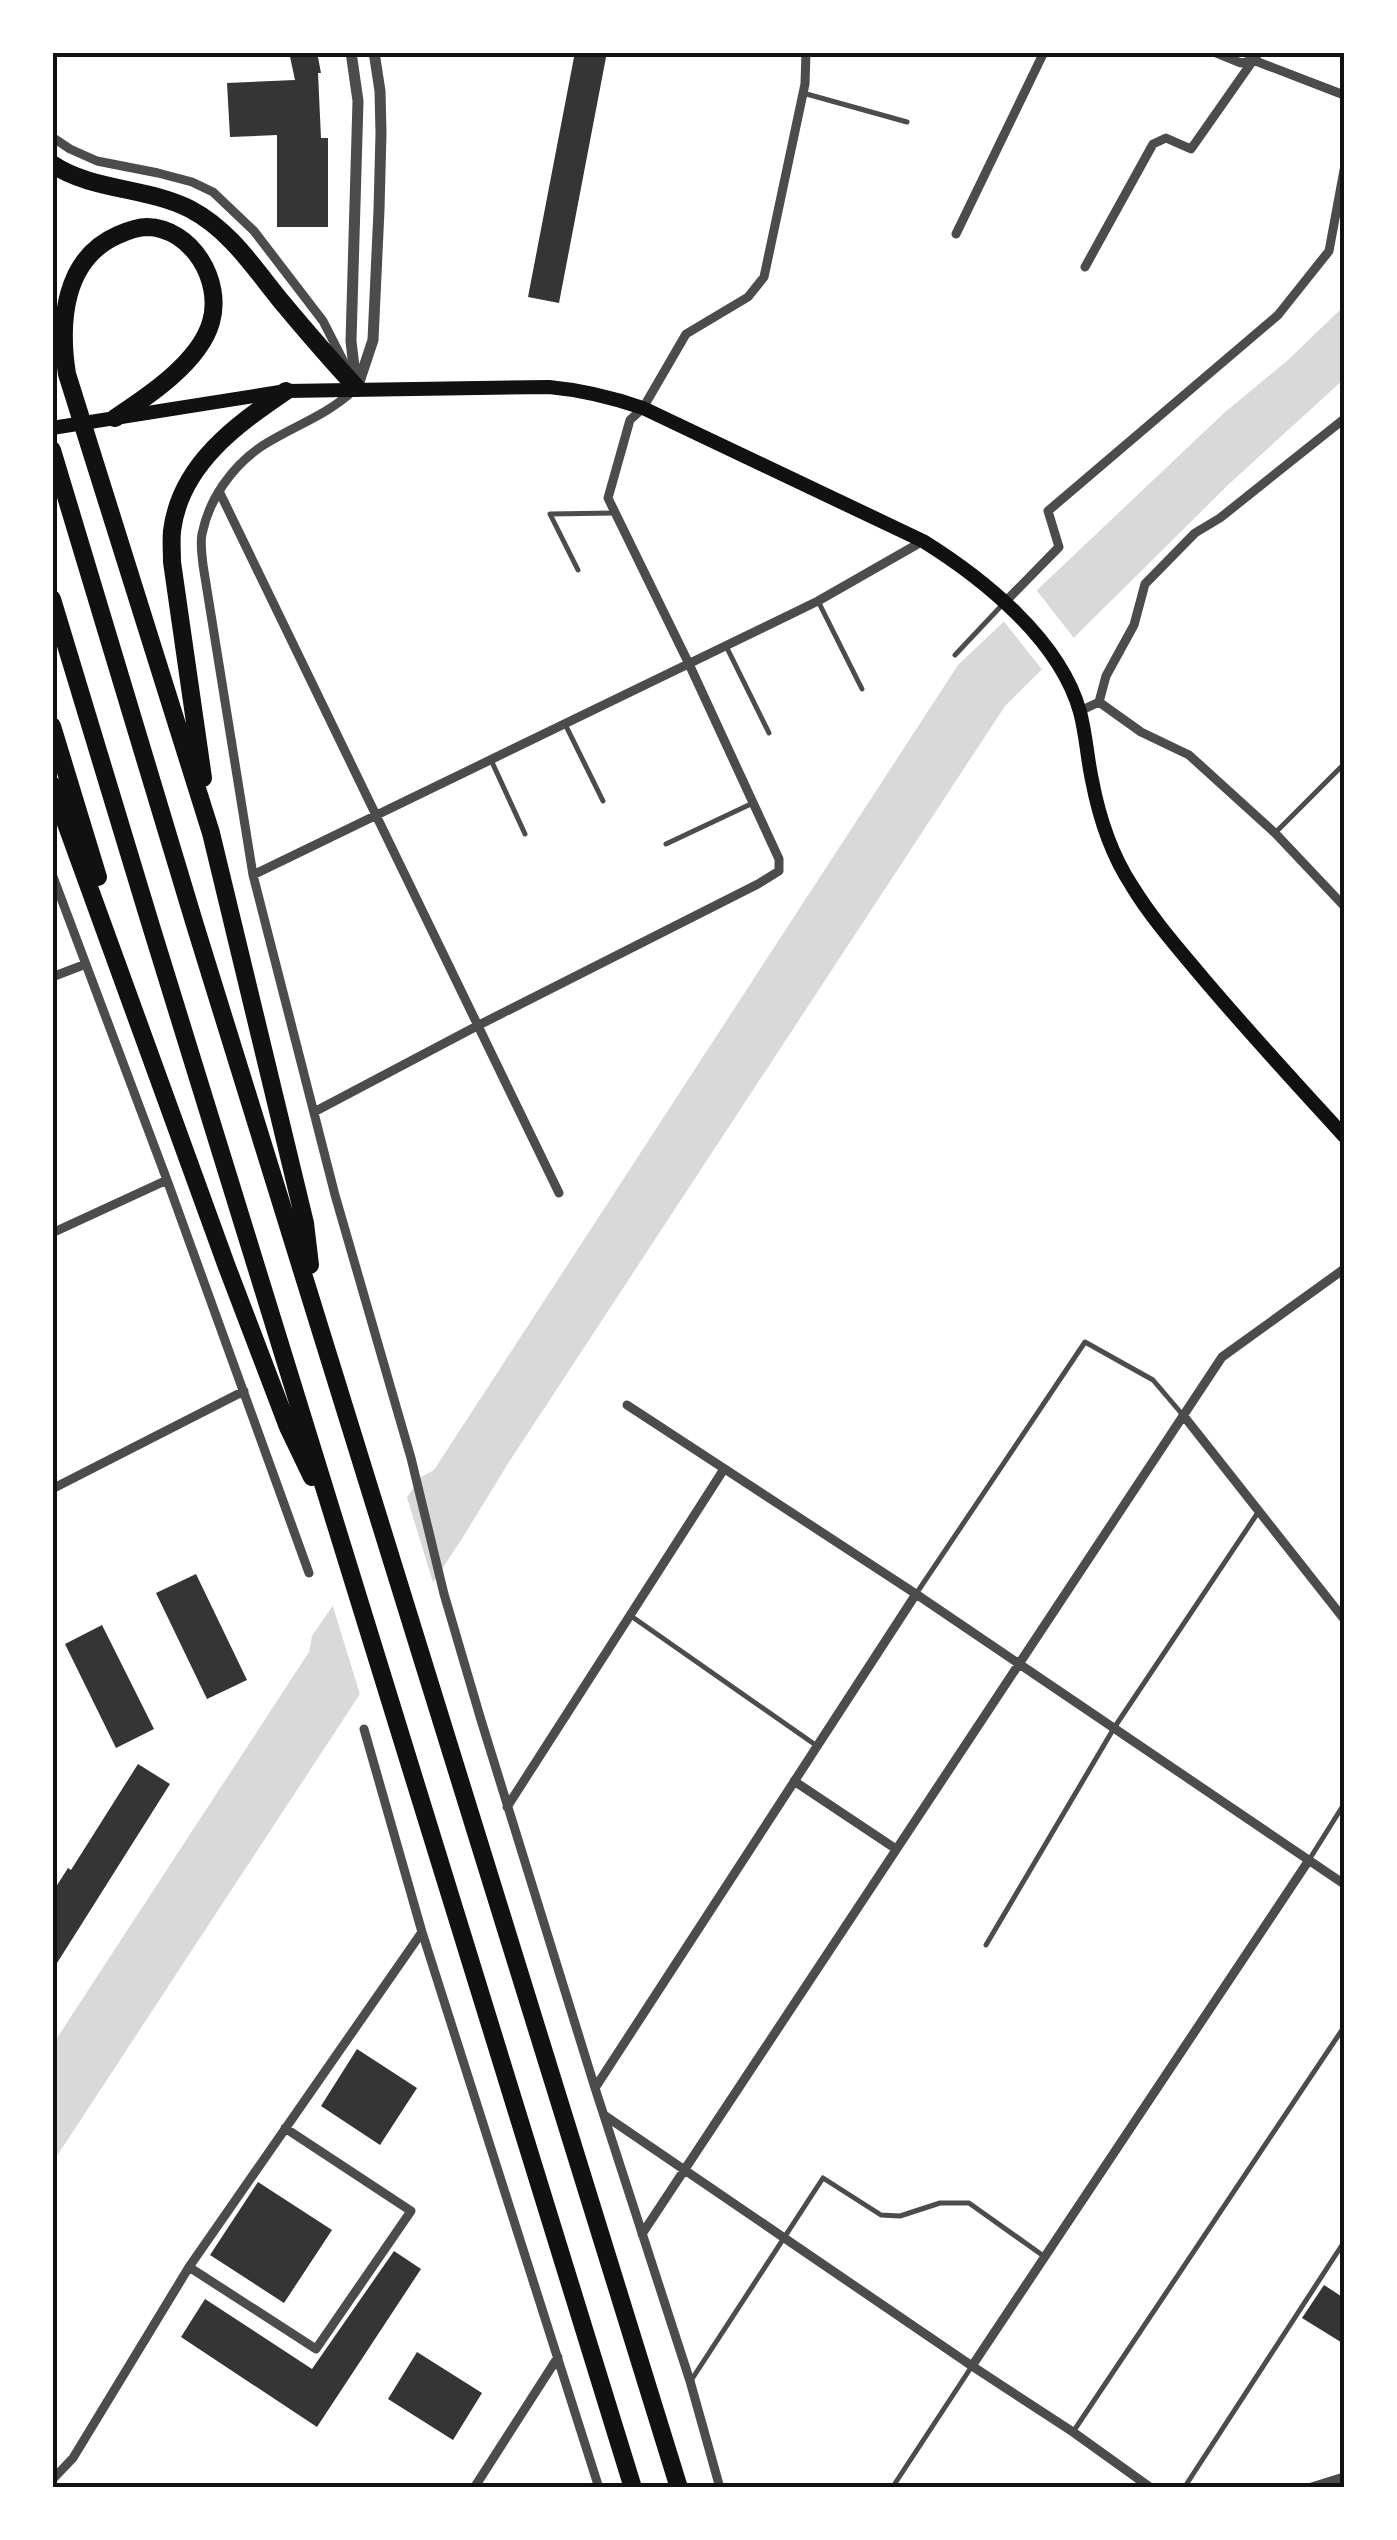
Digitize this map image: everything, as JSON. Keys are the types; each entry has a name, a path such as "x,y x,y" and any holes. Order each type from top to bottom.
{"highway":[{"path":"52,164 91,180 160,198 207,219 245,256 357,388"},
{"path":"115,418 187,361 212,322 214,298 209,273 181,239 164,230 144,227 125,232 108,239 90,255 75,273 68,296 63,347 67,374 211,833 305,1223 315,1311"},
{"path":"211,833 172,562 172,530 182,492 196,468 242,421 286,391"},
{"path":"52,450 194,925 679,2488"},
{"path":"52,599 633,2488"},
{"path":"52,726 154,1064"},
{"path":"52,785 288,1427 338,1530"}],"main road":[{"path":"52,428 286,391 549,387 580,390 643,408 923,541 1008,603 1055,659 1080,711 1100,816 1131,886 1218,996 1344,1136"}],"street":[{"path":"351,52 358,101 352,341 357,388"},
{"path":"374,52 380,91 380,134 373,340 357,388 336,407 264,445 233,470 219,491 201,537 203,565 253,875 336,1195 411,1458 444,1594 720,2488"},
{"path":"314,1112 778,871 779,859 608,498 630,420 643,408 686,334 748,297 764,277 804,92 806,52"},
{"path":"956,234 1044,52"},
{"path":"1214,52 1241,64 1256,56"},
{"path":"1256,56 1344,96"},
{"path":"1086,267 1152,144 1166,138 1191,148 1256,56"},
{"path":"52,137 97,161 192,182 213,192 254,231 323,320 357,388"},
{"path":"1008,603 1059,548 1048,511 1278,315 1318,264 1328,251 1344,170"},
{"path":"1080,711 1099,702 1106,676 1134,624 1145,584 1195,533 1220,518 1344,418"},
{"path":"219,491 559,1193"},
{"path":"253,875 818,601 923,541"},
{"path":"1099,702 1141,732 1190,755 1275,833 1344,906"},
{"path":"52,874 309,1573"},
{"path":"52,977 86,964"},
{"path":"52,1233 167,1180"},
{"path":"642,2234 1222,1357 1344,1269"},
{"path":"52,1489 244,1391"},
{"path":"627,1405 916,1594 1344,1884"},
{"path":"1183,1415 1344,1618"},
{"path":"508,1807 724,1468"},
{"path":"596,2088 916,1594"},
{"path":"364,1729 422,1932 598,2488"},
{"path":"794,1781 896,1849"},
{"path":"972,2366 1309,1860"},
{"path":"52,2480 73,2458 190,2267 422,1932"},
{"path":"604,2115 1151,2488"},
{"path":"190,2267 316,2349 411,2211 285,2128"},
{"path":"474,2488 558,2357"},
{"path":"1312,2488 1344,2478"}],"lane":[{"path":"804,92 907,122"},
{"path":"578,570 550,514 616,513"},
{"path":"818,601 862,689"},
{"path":"955,655 1008,603"},
{"path":"726,646 768,733"},
{"path":"565,724 603,800"},
{"path":"491,760 525,834"},
{"path":"1275,833 1344,764"},
{"path":"666,844 753,803"},
{"path":"916,1594 1086,1342 1153,1380 1183,1415"},
{"path":"986,1945 1114,1728 1259,1511"},
{"path":"630,1616 817,1746"},
{"path":"1309,1860 1344,1804"},
{"path":"1073,2432 1344,2027"},
{"path":"690,2382 824,2178 881,2214 900,2216 940,2203 968,2203 1045,2256"},
{"path":"1184,2488 1344,2242"},
{"path":"892,2488 972,2366"}],"shaded area":[{"path":"1344,306 1344,379 1229,484 1005,706 53,2162 53,2044 309,1652 312,1636 421,1477 434,1470 958,665 1224,413 1288,360"}],"pier":[{"path":"1034,587 1077,642 1044,672 1001,618"},
{"path":"405,1491 435,1589 362,1701 331,1600"}],"building":[{"path":"289,52 317,52 321,73 321,138 328,138 328,227 277,227 277,135 230,137 227,83 295,80"},
{"path":"575,52 607,52 559,303 528,297"},
{"path":"196,1574 247,1680 207,1699 156,1593"},
{"path":"102,1625 154,1729 116,1748 65,1644"},
{"path":"138,1764 170,1784 52,1971 52,1893 68,1868 71,1870"},
{"path":"357,2049 417,2088 380,2145 321,2106"},
{"path":"258,2182 332,2230 284,2303 210,2255"},
{"path":"394,2251 421,2269 317,2427 181,2337 205,2299 312,2369"},
{"path":"1324,2285 1344,2298 1344,2344 1302,2318"},
{"path":"417,2352 482,2393 453,2440 388,2399"}]}
